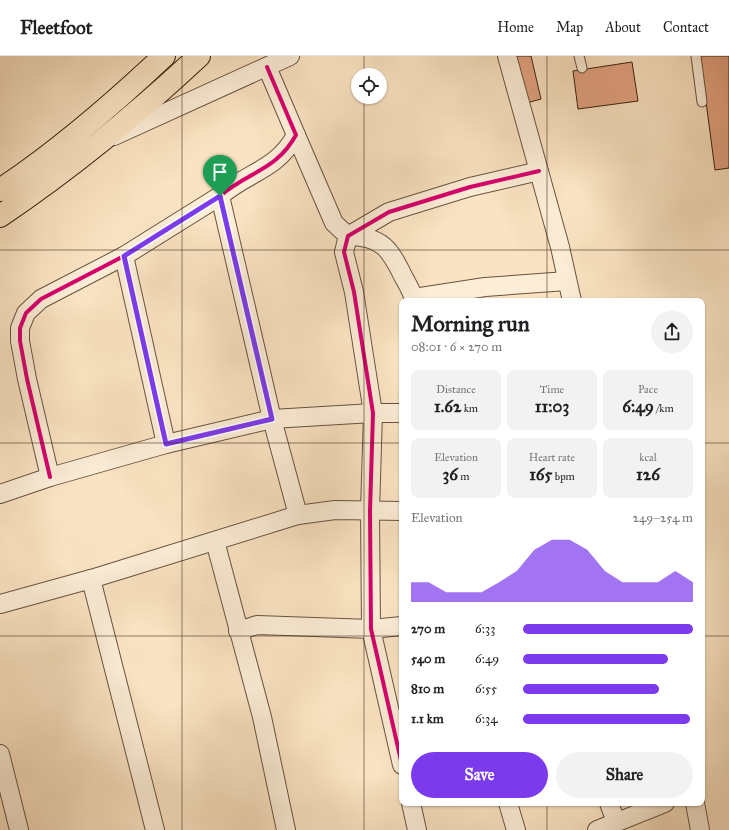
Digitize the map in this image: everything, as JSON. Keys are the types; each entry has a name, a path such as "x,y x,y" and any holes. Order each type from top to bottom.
{"main road":[{"path":"0,190 27,172 82,130 164,56"},
{"path":"0,216 38,190 97,144 167,86 199,56"}],"street":[{"path":"97,144 290,56"},
{"path":"507,56 539,171 571,298"},
{"path":"267,67 334,223 348,236 364,236 374,239 388,249 397,263 414,298"},
{"path":"50,477 27,379 20,341 20,328 26,313 41,299 124,256 220,196 232,185 271,165 286,152 296,135"},
{"path":"399,752 371,629 370,511 373,413 354,292 344,252 348,236 389,212 470,188 539,171"},
{"path":"220,196 272,419 298,515"},
{"path":"124,256 166,444"},
{"path":"420,298 485,287 567,281"},
{"path":"0,494 50,477 166,444 272,419 373,413 399,414"},
{"path":"0,604 91,579 298,515 335,510 399,511"},
{"path":"215,541 262,717 286,830"},
{"path":"91,579 154,830"},
{"path":"238,631 257,625 371,629 399,626"},
{"path":"0,754 19,830"},
{"path":"412,806 417,830"},
{"path":"509,806 516,830"},
{"path":"610,806 616,822"},
{"path":"597,830 657,806"},
{"path":"696,806 700,830"}],"lane":[{"path":"579,56 582,68"},
{"path":"696,56 702,102"}],"building":[{"path":"510,56 531,56 541,99 523,104"},
{"path":"700,56 729,56 729,168 715,170"},
{"path":"632,62 638,101 578,109 573,71"}],"cycle path":[{"path":"50,477 27,379 20,341 20,328 26,313 41,299 124,256 220,196 241,181 271,164 280,156 296,135 267,67"},
{"path":"399,752 371,629 370,511 373,413 354,292 344,252 348,236 389,212 470,187 539,171"}],"route":[{"path":"220,196 272,419 166,444 124,256 220,196"}]}
